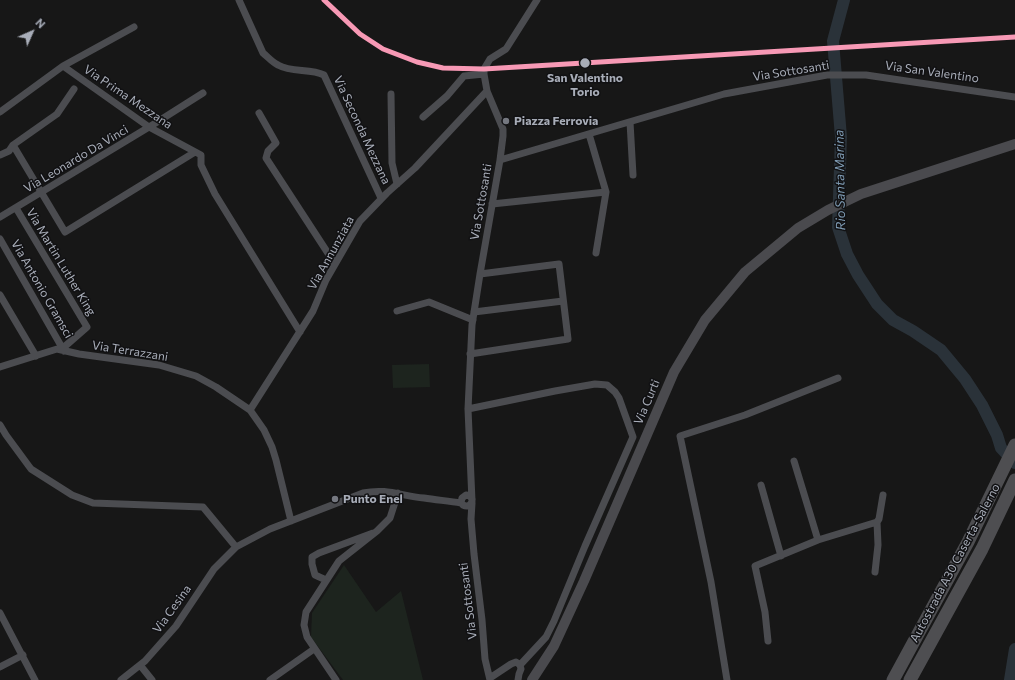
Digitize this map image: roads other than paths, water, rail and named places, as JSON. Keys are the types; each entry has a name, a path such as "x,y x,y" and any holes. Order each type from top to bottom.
{"highway":[{"name":"Autostrada A30 Caserta-Salerno","path":"893,680 968,542 1015,445"},
{"name":"Autostrada A30 Caserta-Salerno","path":"910,680 982,549 1015,480"}],"main road":[{"name":"Via Curti","path":"532,680 554,646 564,625 674,372 705,320 745,272 798,228 844,201 861,194 1015,144"}],"street":[{"name":"Via Seconda Mezzana","path":"239,0 263,53 278,66 287,69 324,75 381,198"},
{"path":"500,160 503,136 502,129 487,91 484,72 490,59 506,49 537,0"},
{"name":"Via Prima Mezzana","path":"134,27 63,66 149,127 195,152"},
{"path":"0,112 63,66"},
{"path":"423,117 447,96 464,76 484,72"},
{"name":"Via Sottosanti","path":"490,679 485,659 471,519 466,500 471,483 468,409 473,320 500,160 724,94 827,75 845,74"},
{"name":"Via San Valentino","path":"845,74 1015,97"},
{"path":"0,155 9,151 13,145 57,114 74,89"},
{"name":"Via Annunziata","path":"250,410 313,310 326,280 360,221 381,198 436,146 487,91"},
{"name":"Via Leonardo Da Vinci","path":"0,217 203,93"},
{"path":"391,94 392,163 397,184"},
{"path":"259,113 276,143 268,151 266,158 335,264"},
{"path":"630,122 633,175"},
{"path":"589,134 606,192 596,253"},
{"path":"13,145 65,232 195,152 201,155 201,165 215,194 300,332"},
{"path":"492,204 606,192"},
{"name":"Via Martin Luther King","path":"16,208 87,327 64,350"},
{"name":"Via Antonio Gramsci","path":"0,238 64,350"},
{"path":"470,354 568,339 558,264 480,274"},
{"path":"0,295 36,356"},
{"path":"474,312 562,301"},
{"path":"397,311 429,302 473,320"},
{"name":"Via Terrazzani","path":"0,367 57,349 87,356 158,365 196,376 216,387 250,410"},
{"path":"727,680 711,582 680,436 745,415 838,378"},
{"path":"468,409 595,384 607,386 615,392 619,398 632,437 554,622 546,637 520,665 521,669 518,680"},
{"path":"250,410 264,430 272,447 291,521"},
{"path":"0,425 31,469 72,495 93,503 203,508 236,547"},
{"path":"794,461 818,540"},
{"path":"761,486 781,556"},
{"name":"Via Cesina","path":"121,680 140,666 176,626 214,570 236,547 270,529 363,494 375,491 398,493 423,498 466,500"},
{"path":"336,680 314,650 307,637 304,625 306,612 339,562 377,531 390,518 398,493"},
{"path":"875,572 878,545 877,522 879,519 883,495"},
{"path":"768,641 765,612 755,566 818,540 877,522"},
{"path":"326,580 315,575 312,557 377,531"},
{"path":"0,613 35,680"},
{"path":"270,680 314,650"},
{"path":"0,667 23,655"},
{"path":"490,679 510,664 516,662 520,665"},
{"path":"140,666 152,680"}],"waterway":[{"name":"Rio Santa Marina","path":"844,0 833,41 841,137 838,227 847,254 858,275 877,304 893,320 913,331 941,350 965,379 982,405 997,435 1001,448 1015,463"},
{"name":"Rio Santa Marina","path":"1010,680 1015,649"}],"place":[{"name":"San Valentino Torio","path":"585,63"},
{"name":"Piazza Ferrovia","path":"506,121"},
{"name":"Punto Enel","path":"335,499"}]}
